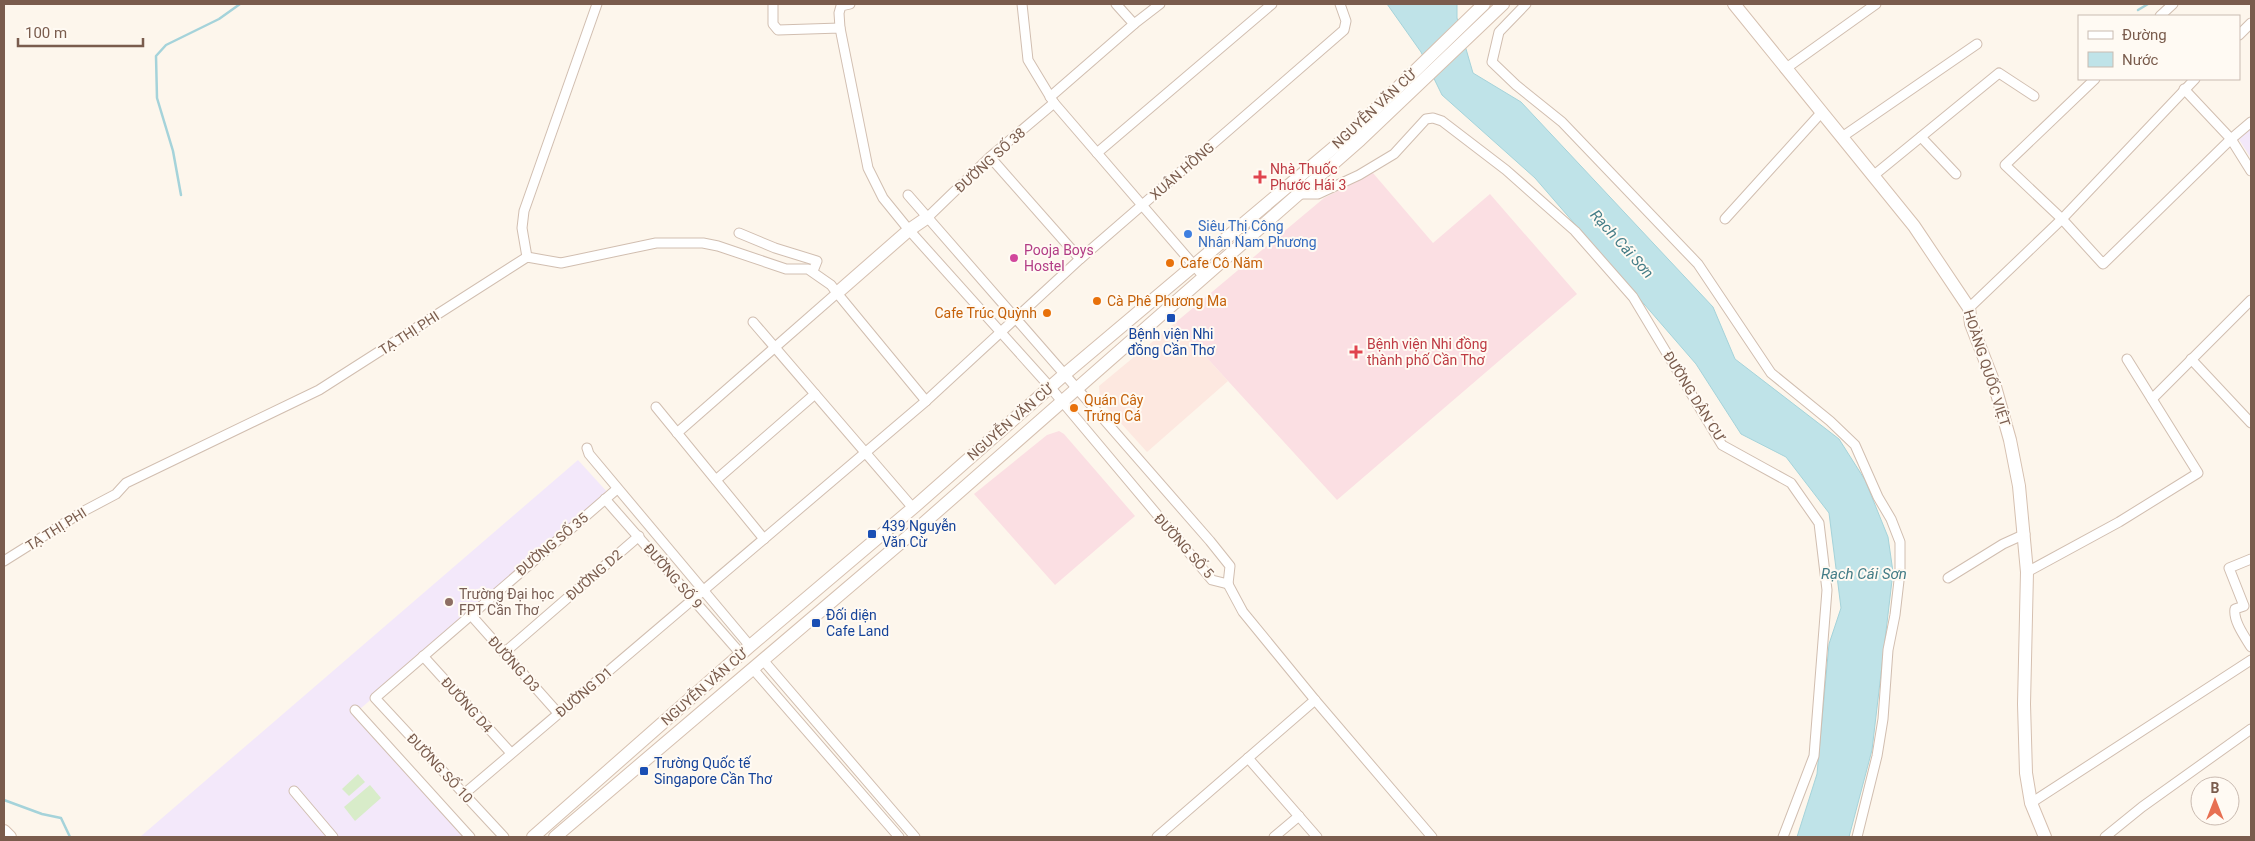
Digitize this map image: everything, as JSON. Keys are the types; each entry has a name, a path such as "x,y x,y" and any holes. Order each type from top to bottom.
{"main road":[{"name":"NGUYỄN VĂN CỪ","path":"555,837 925,522 1298,194 1484,4"},
{"name":"NGUYỄN VĂN CỪ","path":"533,837 1065,374 1355,136 1503,4"},
{"name":"HOÀNG QUỐC VIỆT","path":"1734,4 1914,226 1969,308 1971,324 1994,383 2010,440 2019,486 2025,534 2027,572 2024,728 2026,772 2032,803 2045,837"},
{"path":"838,292 909,230 928,217"},
{"path":"913,508 925,522"},
{"path":"746,650 758,664"},
{"path":"4,831 10,837"}],"street":[{"path":"597,4 524,211 522,228 527,257 562,263 643,245 688,242 718,246 786,268 804,268 813,271 838,292 926,400"},
{"path":"773,4 773,24 778,30 840,28"},
{"name":"ĐƯỜNG SỐ 5","path":"850,4 841,6 839,9 840,28 868,168 883,198 909,230 1050,387 1060,402 1212,580 1228,584 1230,566 908,195"},
{"path":"1022,4 1028,60 1052,100 1204,276"},
{"path":"1116,4 1134,24"},
{"name":"ĐƯỜNG SỐ 38","path":"928,217 1134,24 1160,4"},
{"path":"1097,153 1272,4"},
{"name":"XUÂN HỒNG","path":"865,452 1016,320 1080,259 1344,30 1346,21 1340,4"},
{"path":"1526,4 1499,32 1492,62 1516,85 1562,122 1698,264 1771,373 1830,421 1855,445 1900,542 1900,572 1888,650 1883,719 1868,799 1857,837"},
{"path":"1785,69 1876,4"},
{"path":"2161,15 2173,4"},
{"path":"2240,34 2251,23"},
{"path":"1842,137 1977,44"},
{"path":"1873,176 1999,73 2034,96"},
{"path":"2094,80 2005,165 2062,219 2103,264 2231,139 2251,122"},
{"path":"1969,308 2062,219 2194,80"},
{"path":"2184,89 2231,139 2251,171"},
{"path":"1725,219 1821,113"},
{"name":"ĐƯỜNG DÂN CƯ","path":"1298,194 1318,194 1359,175 1394,154 1426,119 1433,118 1442,121 1506,170 1576,231 1633,297 1722,445 1791,483 1819,523 1828,590 1814,756 1783,837"},
{"path":"1921,136 1956,174"},
{"path":"990,158 1080,259"},
{"path":"739,233 775,248 817,261 813,271"},
{"name":"TẠ THỊ PHI","path":"4,561 82,512 116,494 126,483 318,390 527,257"},
{"path":"677,433 838,292"},
{"path":"2152,399 2251,300"},
{"path":"753,322 913,508"},
{"path":"2027,572 2119,522 2198,473 2127,359"},
{"path":"2191,359 2251,423"},
{"path":"716,480 814,394"},
{"path":"656,407 764,539"},
{"path":"587,448 589,454 617,489 704,591 746,650"},
{"name":"ĐƯỜNG D1","path":"464,794 694,600 865,452"},
{"name":"ĐƯỜNG SỐ 35","path":"375,698 617,489"},
{"name":"ĐƯỜNG SỐ 9","path":"605,499 694,600 746,650"},
{"path":"1948,578 2002,544 2025,534"},
{"name":"ĐƯỜNG D2","path":"504,653 639,536"},
{"path":"2251,559 2229,568 2248,604 2235,609 2234,612 2240,628 2251,647"},
{"path":"1228,584 1243,612 1432,837"},
{"name":"ĐƯỜNG D3","path":"470,614 558,713"},
{"name":"ĐƯỜNG D4","path":"423,656 511,753"},
{"path":"2032,803 2251,660"},
{"path":"758,664 899,837"},
{"path":"758,664 915,837"},
{"name":"ĐƯỜNG SỐ 10","path":"375,698 504,837"},
{"path":"1157,837 1315,700"},
{"path":"355,710 470,837"},
{"path":"2105,837 2142,807 2251,729"},
{"path":"1248,758 1317,837"},
{"path":"294,791 333,837"},
{"path":"1274,837 1299,816"}],"shaded area":[{"path":"2251,127 2251,158 2238,138"},
{"name":"Bệnh viện Nhi đồng thành phố Cần Thơ","path":"1373,173 1433,243 1490,194 1577,294 1337,500 1175,323 1324,198"},
{"path":"1175,323 1228,381 1147,452 1100,400 1099,386"},
{"path":"1059,431 1064,434 1135,516 1055,585 974,494 1047,435"},
{"name":"Trường Đại học FPT Cần Thơ","path":"578,460 609,494 360,709 472,837 140,837"}],"green space":[{"path":"358,774 365,782 349,796 342,789"},
{"path":"370,785 381,798 355,821 344,807"}],"water":[{"name":"Rạch Cái Sơn","path":"1387,4 1457,4 1457,18 1473,73 1521,102 1713,307 1735,359 1839,439 1865,480 1888,537 1893,572 1872,750 1849,837 1797,837 1817,774 1829,644 1841,608 1829,513 1786,457 1741,434 1696,364 1535,178 1442,95 1421,52"}],"waterway":[{"path":"181,195 173,151 157,98 156,56 166,45 219,19 240,4"},
{"path":"2138,10 2148,4"},
{"path":"4,800 42,814 61,818 70,837"}],"place":[{"name":"Nhà Thuốc Phước Hái 3","path":"1260,177"},
{"name":"Siêu Thị Công Nhân Nam Phương","path":"1188,234"},
{"name":"Pooja Boys Hostel","path":"1014,258"},
{"name":"Cafe Cô Năm","path":"1170,263"},
{"name":"Cà Phê Phương Ma","path":"1097,301"},
{"name":"Cafe Trúc Quỳnh","path":"1047,313"},
{"name":"Bệnh viện Nhi đồng Cần Thơ","path":"1171,318"},
{"name":"Bệnh viện Nhi đồng thành phố Cần Thơ","path":"1356,352"},
{"name":"Quán Cây Trứng Cá","path":"1074,408"},
{"name":"439 Nguyễn Văn Cừ","path":"872,534"},
{"name":"Trường Đại học FPT Cần Thơ","path":"449,602"},
{"name":"Đối diện Cafe Land","path":"816,623"},
{"name":"Trường Quốc tế Singapore Cần Thơ","path":"644,771"}]}
